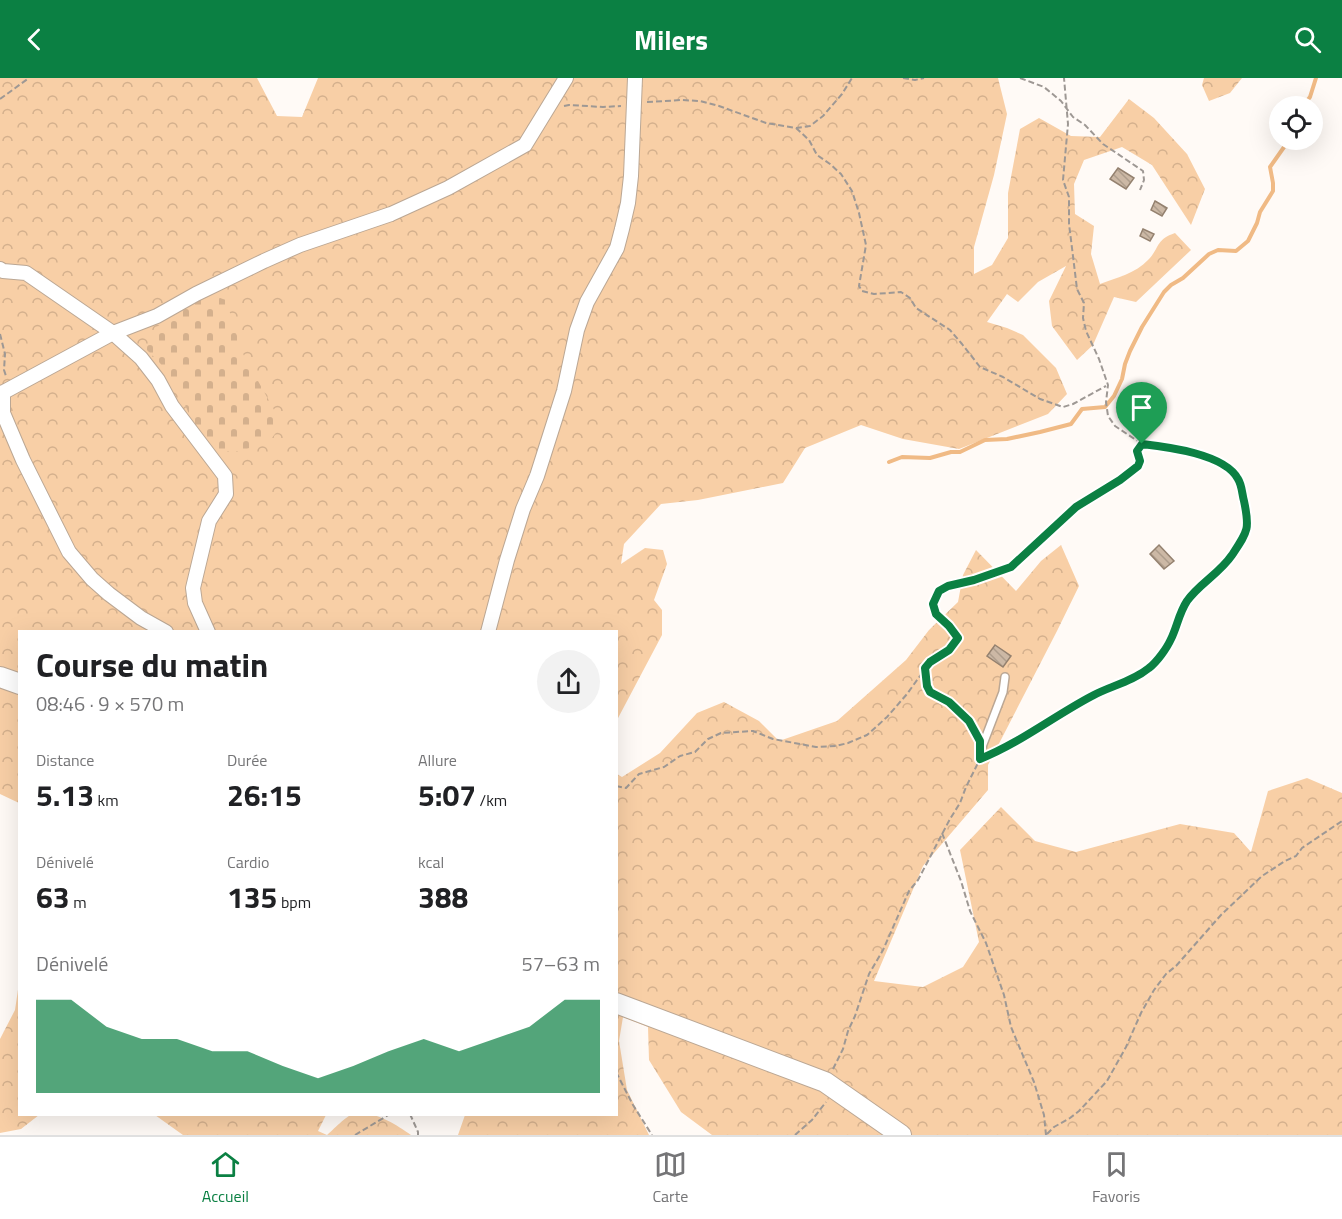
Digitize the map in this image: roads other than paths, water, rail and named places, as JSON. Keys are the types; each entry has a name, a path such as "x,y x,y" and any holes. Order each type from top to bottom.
{"street":[{"path":"162,630 141,618 109,594 92,579 69,552 3,413 4,392 113,333 157,316 196,294 300,245 392,214 448,188 525,145 566,78"},
{"path":"489,630 507,560 564,391 577,330 586,302 617,248 628,203 631,176 635,78"},
{"path":"0,269 26,273 113,333 141,358 158,380 172,406 225,476 226,494 209,521 193,588 195,603 207,630"},
{"path":"0,677 18,683"},
{"path":"619,1000 827,1090 901,1135"}],"lane":[{"path":"980,755 1003,692 1005,677"}],"waterway":[{"path":"1310,96 1316,78"},
{"path":"889,462 902,457 930,458 960,452 985,440 1007,439 1040,432 1071,424 1082,409 1105,407 1114,396 1122,379 1125,364 1142,327 1164,292 1209,254 1218,250 1236,251 1248,241 1260,212 1273,191 1270,167 1282,150"}]}
